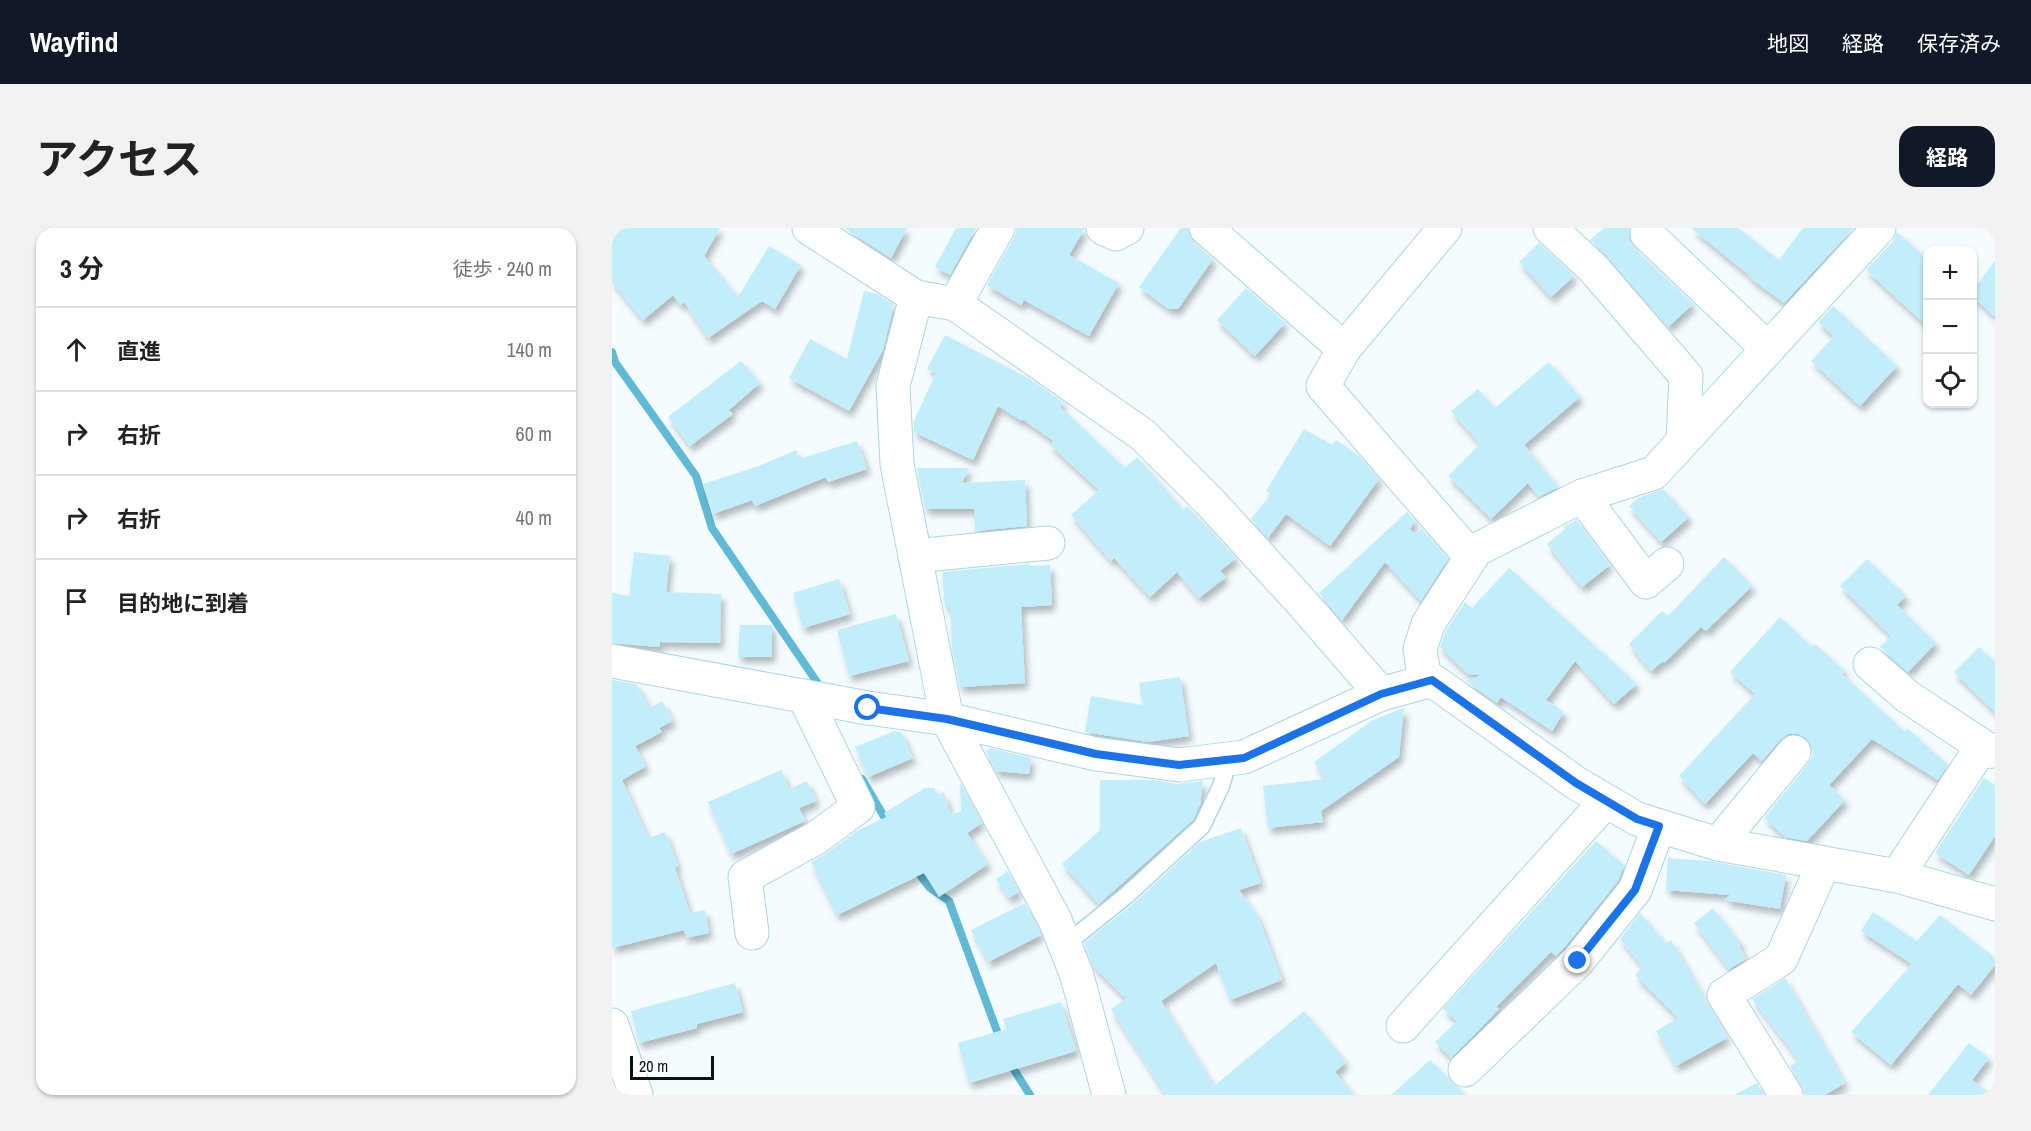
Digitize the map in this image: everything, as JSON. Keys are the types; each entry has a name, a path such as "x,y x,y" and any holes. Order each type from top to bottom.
{"street":[{"path":"809,228 916,297 955,304 1143,435 1212,503 1381,694"},
{"path":"955,304 998,228"},
{"path":"1103,228 1116,234 1127,228"},
{"path":"1206,228 1344,350"},
{"path":"1444,228 1344,350 1323,386 1471,557"},
{"path":"1550,228 1593,268 1686,375 1683,441"},
{"path":"1425,682 1420,649 1428,624 1476,550 1582,496 1654,473 1879,228"},
{"path":"1647,234 1768,349"},
{"path":"916,297 893,386 897,464 947,719 1055,920 1077,976 1108,1095"},
{"path":"1582,496 1646,582 1667,564"},
{"path":"915,556 1048,543"},
{"path":"612,661 868,708 947,719 1096,754 1179,765 1244,758 1381,694 1432,680 1576,783 1637,819 1718,843 1898,876 1995,904"},
{"path":"1870,664 1925,694 1992,751"},
{"path":"752,933 745,878 816,838 858,807 804,696"},
{"path":"1898,876 1979,751 1992,751"},
{"path":"1718,843 1794,752"},
{"path":"1403,1026 1606,801"},
{"path":"1465,1070 1578,961 1635,890 1659,826"},
{"path":"1786,1095 1724,995 1781,959 1824,863"},
{"path":"612,1025 636,1095"}],"lane":[{"path":"1065,945 1127,895 1202,826 1221,786 1229,759"}],"building":[{"path":"612,228 720,228 704,256 738,297 769,246 801,265 775,309 762,301 708,338 684,302 680,305 673,295 643,320 612,282"},
{"path":"844,228 907,228 891,258"},
{"path":"956,228 976,228 950,275 935,267"},
{"path":"1017,228 1085,228 1069,255 1119,283 1089,336 1024,300 1021,305 987,285"},
{"path":"1181,228 1188,228 1193,242 1213,259 1178,309 1169,309 1139,287"},
{"path":"1604,228 1630,228 1629,239 1634,248 1693,304 1668,327 1607,256 1590,240"},
{"path":"1691,228 1738,228 1779,260 1803,228 1854,228 1784,303"},
{"path":"1897,232 1923,255 1923,322 1866,270 1893,241"},
{"path":"1539,243 1574,276 1551,297 1519,262"},
{"path":"1995,261 1995,317 1977,301 1977,284"},
{"path":"1246,288 1285,323 1255,356 1217,320"},
{"path":"864,291 877,294 894,305 883,350 849,411 789,378 810,339 847,359"},
{"path":"1833,306 1897,366 1860,406 1811,361 1834,336 1818,322"},
{"path":"945,335 1030,379 1063,402 1060,407 1125,468 1137,457 1183,510 1187,506 1236,558 1220,571 1226,577 1199,598 1177,572 1150,597 1114,558 1111,561 1071,515 1099,490 1050,445 1054,441 998,406 973,460 914,432 914,421 936,373 927,369"},
{"path":"741,361 760,383 729,410 733,414 690,446 668,417"},
{"path":"1549,362 1580,397 1524,445 1558,487 1539,497 1528,483 1491,519 1448,476 1480,444 1451,411 1478,389 1495,408"},
{"path":"1304,429 1332,445 1336,440 1359,456 1379,479 1330,546 1286,514 1268,538 1251,519 1271,494 1266,491"},
{"path":"857,441 867,469 828,482 826,477 755,506 752,500 713,514 703,484 759,466 796,450 799,459"},
{"path":"917,468 969,468 962,483 1025,480 1027,526 975,531 974,509 925,509"},
{"path":"1663,489 1689,517 1661,542 1629,506 1638,498"},
{"path":"1407,512 1415,521 1410,529 1415,534 1421,528 1448,559 1421,601 1385,562 1342,620 1319,593"},
{"path":"1576,520 1610,565 1582,587 1547,544 1565,529 1563,527"},
{"path":"634,552 670,556 666,592 721,594 720,643 660,642 660,647 612,643 612,593 629,596"},
{"path":"1724,557 1752,586 1706,631 1701,627 1664,663 1663,661 1651,671 1629,644 1662,611 1668,616"},
{"path":"1867,559 1906,596 1897,605 1936,643 1908,672 1880,647 1891,636 1840,586"},
{"path":"1029,564 1029,566 1050,565 1052,605 1021,607 1025,683 960,687 952,649 950,606 945,607 942,572"},
{"path":"1509,568 1637,684 1614,704 1575,661 1546,700 1564,712 1552,731 1501,697 1497,703 1466,681 1481,675 1468,674 1440,647 1445,632 1465,602 1472,608"},
{"path":"839,579 850,614 803,628 793,593"},
{"path":"896,614 909,661 849,676 837,630"},
{"path":"1780,617 1812,647 1815,644 1845,671 1842,674 1905,732 1907,728 1948,765 1938,780 1872,739 1829,785 1845,800 1807,841 1785,837 1764,818 1813,755 1811,745 1806,738 1798,734 1788,734 1762,761 1753,753 1705,804 1679,776 1755,694 1730,672"},
{"path":"740,625 772,625 772,657 738,657"},
{"path":"1979,647 1995,662 1995,712 1954,672"},
{"path":"1180,677 1189,736 1148,742 1085,732 1091,696 1143,705 1139,683"},
{"path":"612,680 636,684 650,708 662,701 673,721 659,728 662,732 635,746 646,766 622,780 648,838 665,832 678,866 675,867 690,913 705,910 709,933 686,938 684,930 612,948"},
{"path":"1404,708 1399,757 1321,811 1323,822 1268,828 1263,786 1325,779 1314,762 1373,720"},
{"path":"895,731 901,732 913,758 868,777 855,747"},
{"path":"990,748 1031,758 1029,774 996,771 986,751"},
{"path":"781,770 789,789 807,781 816,801 799,808 805,821 731,854 708,802"},
{"path":"1984,778 1995,785 1995,836 1969,875 1935,853"},
{"path":"1100,780 1153,780 1177,784 1203,781 1200,805 1193,820 1099,904 1062,864 1100,830"},
{"path":"960,782 982,823 967,833 988,864 939,897 924,873 837,915 811,862 857,831 886,817 884,813 925,788 934,788 938,796 944,792 950,814 961,812"},
{"path":"1241,828 1261,883 1239,890 1258,917 1282,980 1230,1000 1216,963 1161,1001 1214,1086 1304,1011 1346,1062 1335,1072 1354,1095 1166,1095 1111,1009 1126,999 1093,966 1084,943 1134,903 1200,842"},
{"path":"1596,841 1624,865 1618,881 1564,948 1556,956 1551,952 1496,1007 1499,1009 1451,1058 1435,1042 1457,1021 1443,1009"},
{"path":"1668,858 1709,861 1786,875 1780,909 1724,900 1730,895 1666,890"},
{"path":"1008,871 1019,892 1009,898 996,879"},
{"path":"1025,903 1041,935 988,962 971,930"},
{"path":"1713,908 1741,944 1739,945 1746,959 1729,969 1694,923"},
{"path":"1873,912 1917,941 1940,915 1995,958 1995,965 1971,995 1958,984 1891,1065 1851,1032 1912,964 1861,931"},
{"path":"1640,913 1666,944 1671,940 1727,1038 1676,1066 1656,1031 1678,1018 1635,975 1643,967 1620,939"},
{"path":"1785,978 1845,1083 1825,1095 1805,1095 1802,1085 1790,1066 1799,1060 1752,999"},
{"path":"735,983 743,1012 697,1024 697,1028 639,1043 631,1011"},
{"path":"1061,1002 1076,1051 969,1083 958,1043 1006,1029 1003,1019"},
{"path":"1969,1043 1989,1058 1972,1080 1992,1095 1928,1095"},
{"path":"1430,1060 1465,1095 1391,1095"},
{"path":"1757,1083 1764,1095 1734,1095"}],"waterway":[{"path":"612,352 615,362 696,476 712,528 823,691"},
{"path":"862,779 889,825"},
{"path":"914,867 930,888 949,901 1001,1042"},
{"path":"1008,1060 1030,1095"}],"route":[{"path":"868,708 947,719 1096,754 1179,765 1244,758 1381,694 1432,680 1576,783 1637,819 1659,826 1635,890 1578,961"}]}
